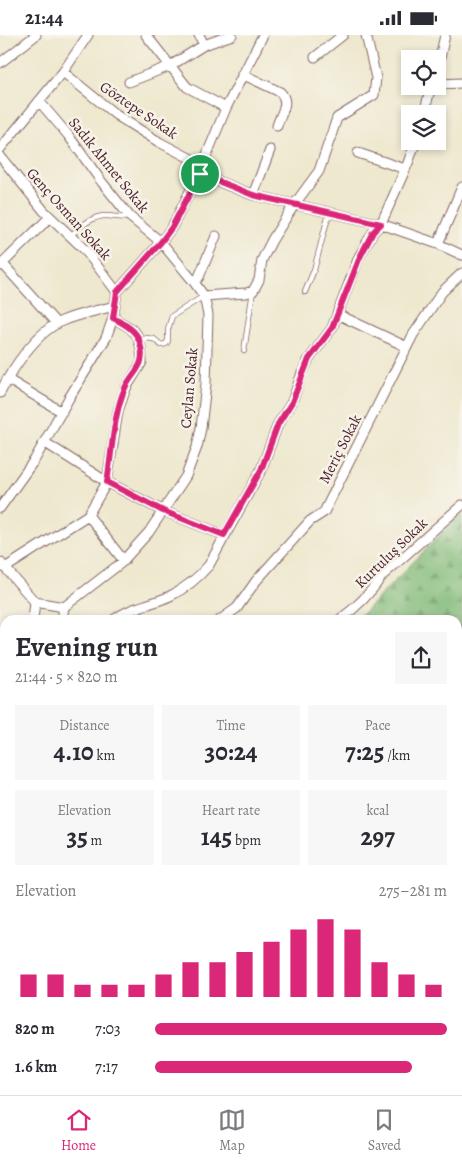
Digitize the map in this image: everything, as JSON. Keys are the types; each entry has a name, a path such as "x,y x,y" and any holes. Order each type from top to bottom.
{"street":[{"path":"0,63 36,35"},
{"path":"0,149 63,71 88,35"},
{"path":"146,35 187,87 226,108"},
{"path":"199,35 204,45"},
{"path":"129,81 170,66 204,45 232,35"},
{"path":"1,504 35,459 106,338 113,318 117,292 172,227 201,170 242,74 263,35"},
{"path":"315,57 342,35"},
{"path":"204,296 253,291 259,280 262,260 266,251 294,205 319,171 337,117 374,95 376,78 366,35"},
{"path":"442,50 445,35"},
{"name":"Göztepe Sokak","path":"63,71 100,104 116,115 201,170 253,195 381,224 438,244 462,255"},
{"path":"242,74 280,92 285,97 286,103 277,126"},
{"path":"446,84 462,83"},
{"name":"Sadık Ahmet Sokak","path":"39,101 68,135 130,217 161,242"},
{"path":"253,195 270,150"},
{"path":"121,615 133,608 170,596 186,587 199,577 209,565 261,470 278,424 292,402 309,359 332,328 360,257 373,232 381,224 412,150"},
{"path":"358,153 405,169"},
{"name":"Genç Osman Sokak","path":"0,156 50,217 85,250 117,292"},
{"path":"438,244 462,187"},
{"path":"50,217 1,265 58,324"},
{"path":"194,282 199,277 216,236"},
{"name":"Ceylan Sokak","path":"64,607 124,561 149,532 186,475 197,447 202,428 204,405 208,315 204,296 161,242"},
{"name":"Meriç Sokak","path":"226,615 236,607 256,581 310,521 324,512 407,347 442,292 462,273"},
{"path":"0,393 7,379 44,333 62,321 114,306"},
{"path":"337,314 407,347"},
{"path":"63,615 64,607 35,602 3,565 88,515 107,482 118,411 126,388 142,362 140,341 129,327 113,318"},
{"path":"7,379 62,412"},
{"path":"44,442 107,482 163,511 224,535"},
{"name":"Kurtuluş Sokak","path":"346,615 372,591 382,576 462,505"},
{"path":"88,515 124,561"},
{"path":"34,615 35,602"}],"lane":[{"path":"305,292 314,270 329,213"},
{"path":"70,235 96,217 130,217"},
{"path":"244,351 253,291"},
{"path":"140,341 146,337 154,339 161,345 166,344 172,316 204,296"}],"green space":[{"path":"462,513 462,615 360,615"}],"route":[{"path":"200,174 253,195 381,224 373,232 360,257 349,280 332,328 309,359 292,402 278,424 261,470 224,535 163,511 107,482 118,411 126,388 142,362 140,341 137,335 129,327 113,318 117,292 172,227 200,174"}]}
